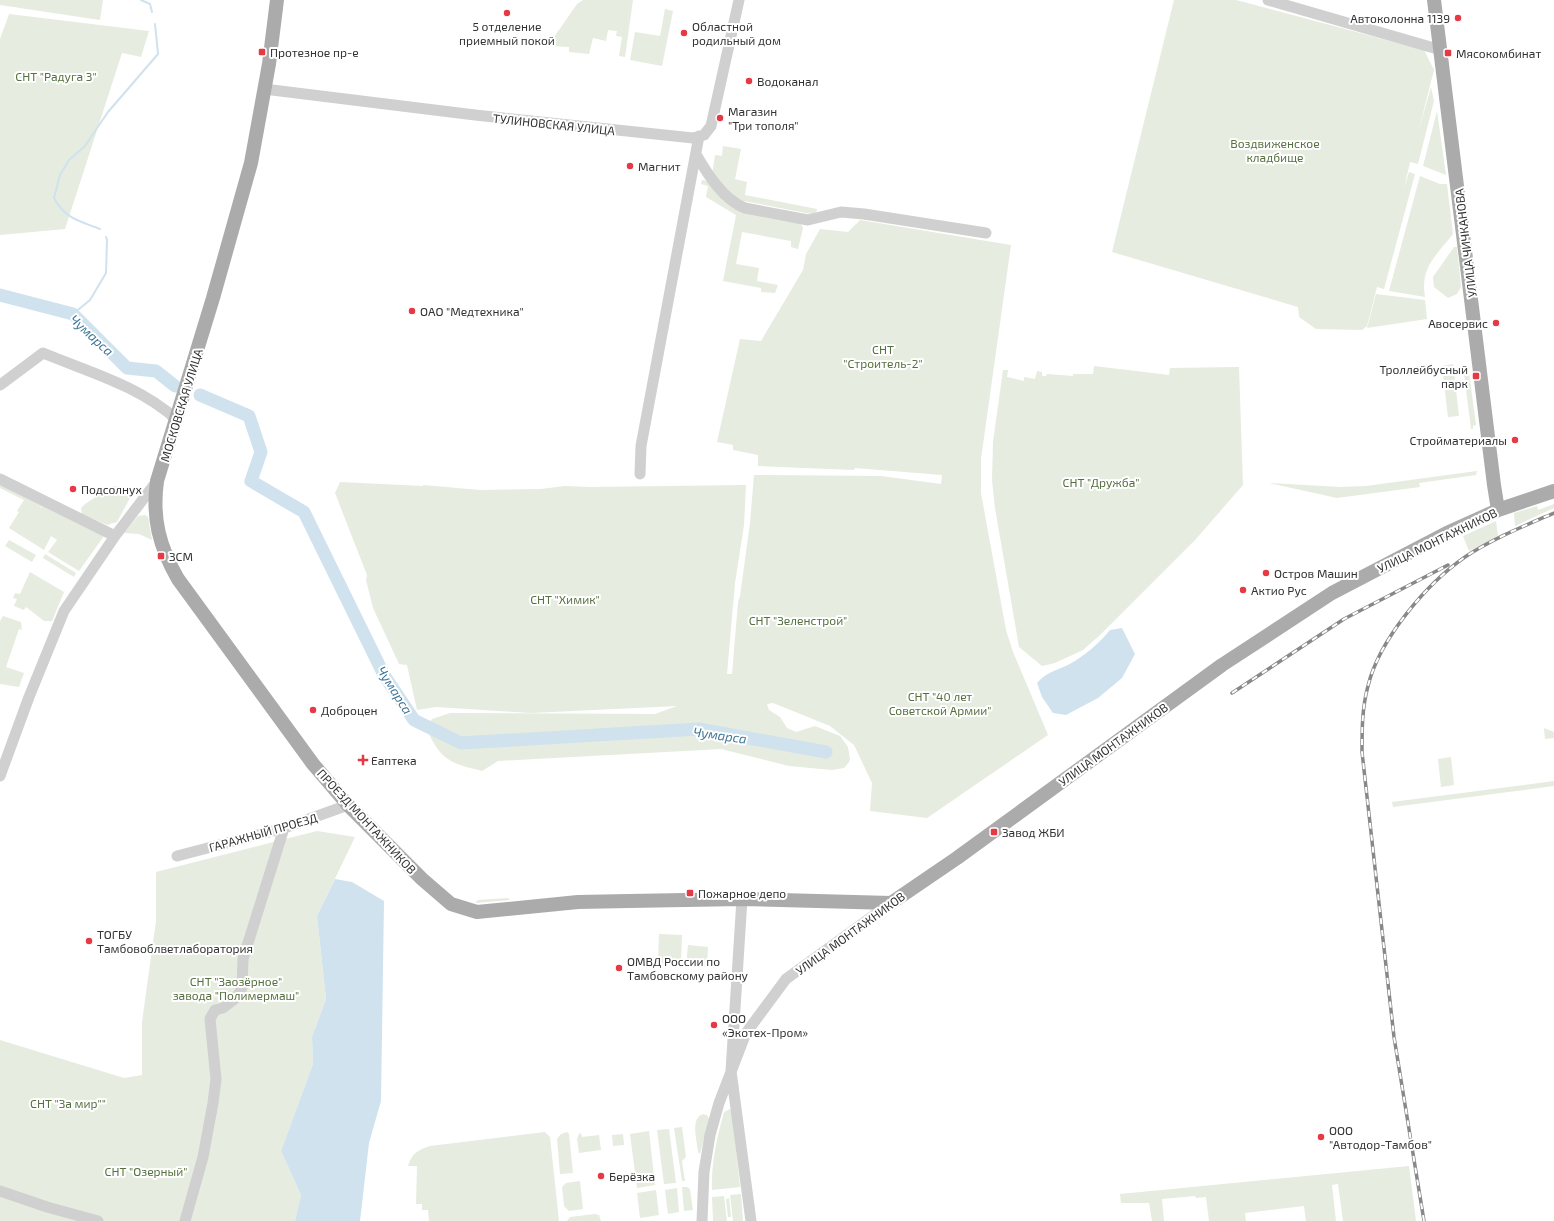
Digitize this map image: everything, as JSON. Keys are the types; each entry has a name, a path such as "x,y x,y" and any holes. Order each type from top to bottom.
{"main road":[{"name":"МОСКОВСКАЯ УЛИЦА","path":"158,481 251,163 277,0"},
{"name":"УЛИЦА ЧИЧКАНОВА","path":"1434,0 1498,510"},
{"name":"ПРОЕЗД МОНТАЖНИКОВ","path":"158,481 155,498 156,519 166,555 176,574 313,764 348,805 422,879 451,904 476,912 578,902 742,899 891,903"},
{"name":"УЛИЦА МОНТАЖНИКОВ","path":"891,903 957,858 1222,665 1332,593 1447,533 1498,510 1554,491"}],"street":[{"path":"640,474 641,446 697,156 699,136 704,135 711,126 739,0"},
{"path":"1268,0 1441,50"},
{"name":"ТУЛИНОВСКАЯ УЛИЦА","path":"264,89 586,128 686,138 699,136"},
{"path":"697,156 712,180 736,204 746,208 808,220 841,212 864,214 986,233"},
{"path":"0,385 43,353 105,376 158,405 177,420"},
{"path":"0,479 115,536"},
{"name":"МОСКОВСКАЯ УЛИЦА","path":"0,776 29,697 64,611 115,536 158,481"},
{"name":"ГАРАЖНЫЙ ПРОЕЗД","path":"177,856 284,828 348,805"},
{"path":"185,1221 203,1157 216,1079 210,1019 215,1010 223,1008 236,998 242,988 243,959 284,828"},
{"path":"731,1071 742,899"},
{"name":"УЛИЦА МОНТАЖНИКОВ","path":"702,1221 704,1172 710,1135 719,1103 746,1033 786,979 891,903"},
{"name":"УЛИЦА МОНТАЖНИКОВ","path":"731,1071 752,1221"},
{"path":"0,1191 46,1207 98,1221"}],"green space":[{"path":"0,0 103,0 100,20 0,5"},
{"path":"583,0 633,0 625,57 619,56 622,37 616,36 617,31 608,30 606,41 593,38 589,54 569,52 569,47 551,46 552,40 577,4"},
{"name":"Воздвиженское кладбище","path":"1174,0 1236,0 1424,50 1434,70 1418,133 1431,87 1434,101 1418,164 1410,162 1404,189 1409,172 1415,174 1384,289 1377,287 1367,326 1362,330 1316,329 1299,317 1298,307 1112,252"},
{"path":"665,9 673,11 662,66 630,60 635,32 660,36"},
{"name":"СНТ \"Радуга 3\"","path":"9,14 149,31 141,57 122,53 65,229 0,235 0,39"},
{"path":"1437,111 1446,175 1423,166"},
{"path":"723,146 741,149 735,179 747,182 745,195 817,209 816,215 739,200 712,175 715,155 722,156"},
{"path":"1420,176 1440,184 1447,184 1453,234 1435,256 1427,270 1424,287 1425,297 1389,291"},
{"path":"702,180 708,181 737,209 800,222 803,228 798,249 791,247 791,241 742,232 736,264 759,268 757,281 778,285 775,293 761,292 761,288 723,281 736,215 706,197 708,186 701,184"},
{"path":"860,220 1011,245 981,459 981,493 1006,630 1013,652 1048,735 927,818 870,811 872,783 854,745 830,726 773,703 767,704 769,710 780,717 787,728 796,732 815,726 840,736 848,747 850,759 844,768 832,770 789,766 721,749 498,761 482,771 461,765 447,758 436,747 426,728 432,719 450,713 655,714 677,706 531,713 436,707 417,710 407,665 399,664 373,608 366,580 367,575 335,493 340,482 423,485 480,490 541,489 565,486 746,485 744,525 735,583 727,674 732,674 738,602 750,523 754,475 881,476 941,484 942,475 855,468 854,470 758,466 758,455 733,450 733,445 717,442 740,339 761,341 803,270 806,254 820,229 848,232"},
{"path":"1454,247 1457,247 1461,287 1457,294 1448,298 1434,287 1433,277"},
{"path":"1376,294 1425,300 1427,319 1367,328"},
{"path":"1453,364 1459,416 1448,417 1442,366"},
{"path":"1468,365 1476,425 1473,426 1473,429 1471,429 1463,366"},
{"name":"СНТ \"Дружба\"","path":"1094,366 1169,375 1170,368 1239,367 1243,485 1196,539 1100,635 1083,650 1055,663 1042,666 1019,647 995,508 992,480 993,442 1003,370 1008,370 1007,377 1024,381 1024,377 1035,379 1037,371 1042,372 1042,376 1046,376 1047,374 1073,376 1073,374 1093,374"},
{"path":"1477,471 1476,475 1419,483 1420,487 1337,498 1269,483 1340,487 1366,486"},
{"path":"0,483 42,505 40,509 43,505 104,536 79,571 48,552 57,540 51,536 44,550 9,528 19,512 17,511 24,500 0,488"},
{"path":"113,486 119,486 124,489 130,498 117,522 107,525 82,514 81,508 85,504"},
{"path":"1554,504 1554,508 1515,526 1514,513 1537,506 1538,510"},
{"path":"145,515 148,517 152,540 139,534 124,533 138,516"},
{"path":"1496,521 1498,536 1469,551 1463,536"},
{"path":"9,540 36,555 32,562 5,546"},
{"path":"45,554 76,573 74,577 43,558"},
{"path":"30,572 64,592 52,621 44,621 26,607 24,610 14,606 17,599 13,598 15,593 20,594"},
{"path":"3,616 21,622 22,630 19,629 6,667 24,673 19,687 0,684 0,621"},
{"path":"1544,728 1554,732 1554,738 1545,739"},
{"path":"1451,757 1454,785 1441,787 1438,759"},
{"path":"1554,781 1554,786 1393,807 1392,802"},
{"path":"317,831 355,837 317,916 326,999 312,1037 313,1064 281,1151 301,1195 295,1221 0,1221 0,1040 124,1078 142,1075 142,1022 156,921 156,872"},
{"path":"508,898 510,900 475,903 478,900"},
{"path":"659,934 682,935 681,963 658,963"},
{"path":"688,945 708,947 707,967 686,966"},
{"path":"730,1109 732,1111 740,1187 712,1190 712,1170 717,1141 724,1112"},
{"path":"703,1114 707,1115 709,1119 700,1154 698,1152 695,1125 699,1116"},
{"path":"682,1127 686,1157 682,1161 685,1181 682,1181 674,1128"},
{"path":"669,1129 676,1183 664,1184 657,1130"},
{"path":"649,1131 655,1185 637,1188 630,1134"},
{"path":"545,1132 550,1137 559,1221 429,1221 428,1210 422,1210 422,1204 416,1204 417,1166 408,1166 411,1158 419,1151 430,1146"},
{"path":"567,1132 569,1134 573,1173 560,1174 557,1139 561,1134"},
{"path":"581,1133 582,1137 599,1135 601,1150 579,1153 577,1139"},
{"path":"623,1134 624,1145 613,1146 612,1135"},
{"path":"1409,1166 1416,1221 1343,1221 1338,1184 1332,1185 1336,1221 1306,1221 1304,1206 1245,1213 1246,1221 1209,1221 1206,1197 1196,1198 1195,1196 1162,1199 1164,1221 1152,1221 1149,1203 1121,1203 1120,1194"},
{"path":"580,1181 583,1209 569,1211 564,1206 562,1187 566,1183"},
{"path":"682,1187 687,1187 690,1189 693,1210 684,1211"},
{"path":"677,1188 679,1212 668,1214 665,1190"},
{"path":"656,1190 659,1215 640,1218 637,1193"},
{"path":"741,1194 743,1221 733,1221 730,1195"},
{"path":"724,1196 727,1221 713,1221 712,1197"},
{"path":"729,1198 731,1217 728,1217 726,1199"},
{"path":"595,1214 599,1215 601,1221 567,1221 570,1217"}],"water":[{"path":"1122,628 1135,654 1122,678 1098,698 1066,715 1053,713 1042,697 1037,683 1046,675 1080,658 1094,647 1110,630"},
{"path":"335,879 352,882 384,901 381,1101 369,1143 360,1221 295,1221 301,1195 281,1151 313,1064 312,1037 326,999 317,916"}],"waterway":[{"path":"141,0 150,4 152,12"},
{"path":"100,229 68,215 58,205 54,198 60,175 69,160 85,146 108,112 158,54 155,24"},
{"path":"73,314 90,300 106,273 106,237"},
{"name":"Чумарса","path":"0,295 73,314 127,368 156,371 175,386"},
{"name":"Чумарса","path":"200,395 249,416 261,452 251,481 304,512 384,675 414,720 461,743 699,729 826,752"}],"railway":[{"path":"1424,1221 1394,1037 1362,752 1363,719 1366,694 1374,668 1382,650 1393,632 1406,614 1435,582 1450,568 1475,550 1508,533 1554,513"},
{"path":"1232,693 1344,619 1448,565"}],"place":[{"name":"5 отделение приемный покой","path":"507,13"},
{"name":"Автоколонна 1139","path":"1458,18"},
{"name":"Областной родильный дом","path":"684,33"},
{"name":"Протезное пр-е","path":"262,52"},
{"name":"Мясокомбинат","path":"1448,53"},
{"name":"Водоканал","path":"749,81"},
{"name":"Магазин \"Три тополя\"","path":"720,118"},
{"name":"Магнит","path":"630,166"},
{"name":"ОАО \"Медтехника\"","path":"412,311"},
{"name":"Авосервис","path":"1496,323"},
{"name":"Троллейбусный парк","path":"1476,376"},
{"name":"Стройматериалы","path":"1515,440"},
{"name":"Подсолнух","path":"73,489"},
{"name":"ЗСМ","path":"161,556"},
{"name":"Остров Машин","path":"1266,573"},
{"name":"Актио Рус","path":"1243,590"},
{"name":"Доброцен","path":"313,710"},
{"name":"Еаптека","path":"363,760"},
{"name":"Завод ЖБИ","path":"994,832"},
{"name":"Пожарное депо","path":"690,893"},
{"name":"ТОГБУ Тамбовоблветлаборатория","path":"89,941"},
{"name":"ОМВД России по Тамбовскому району","path":"619,968"},
{"name":"ООО «Экотех-Пром»","path":"714,1025"},
{"name":"ООО \"Автодор-Тамбов\"","path":"1321,1137"},
{"name":"Берёзка","path":"601,1176"}],"park label":[{"name":"СНТ \"Строитель-2\"","path":"883,356"},
{"name":"СНТ \"Химик\"","path":"565,599"},
{"name":"СНТ \"Зеленстрой\"","path":"798,620"},
{"name":"СНТ \"40 лет Советской Армии\"","path":"940,703"},
{"name":"СНТ \"Заозёрное\" завода \"Полимермаш\"","path":"236,988"},
{"name":"СНТ \"За мир\"\"","path":"68,1103"},
{"name":"СНТ \"Озерный\"","path":"146,1171"}]}
